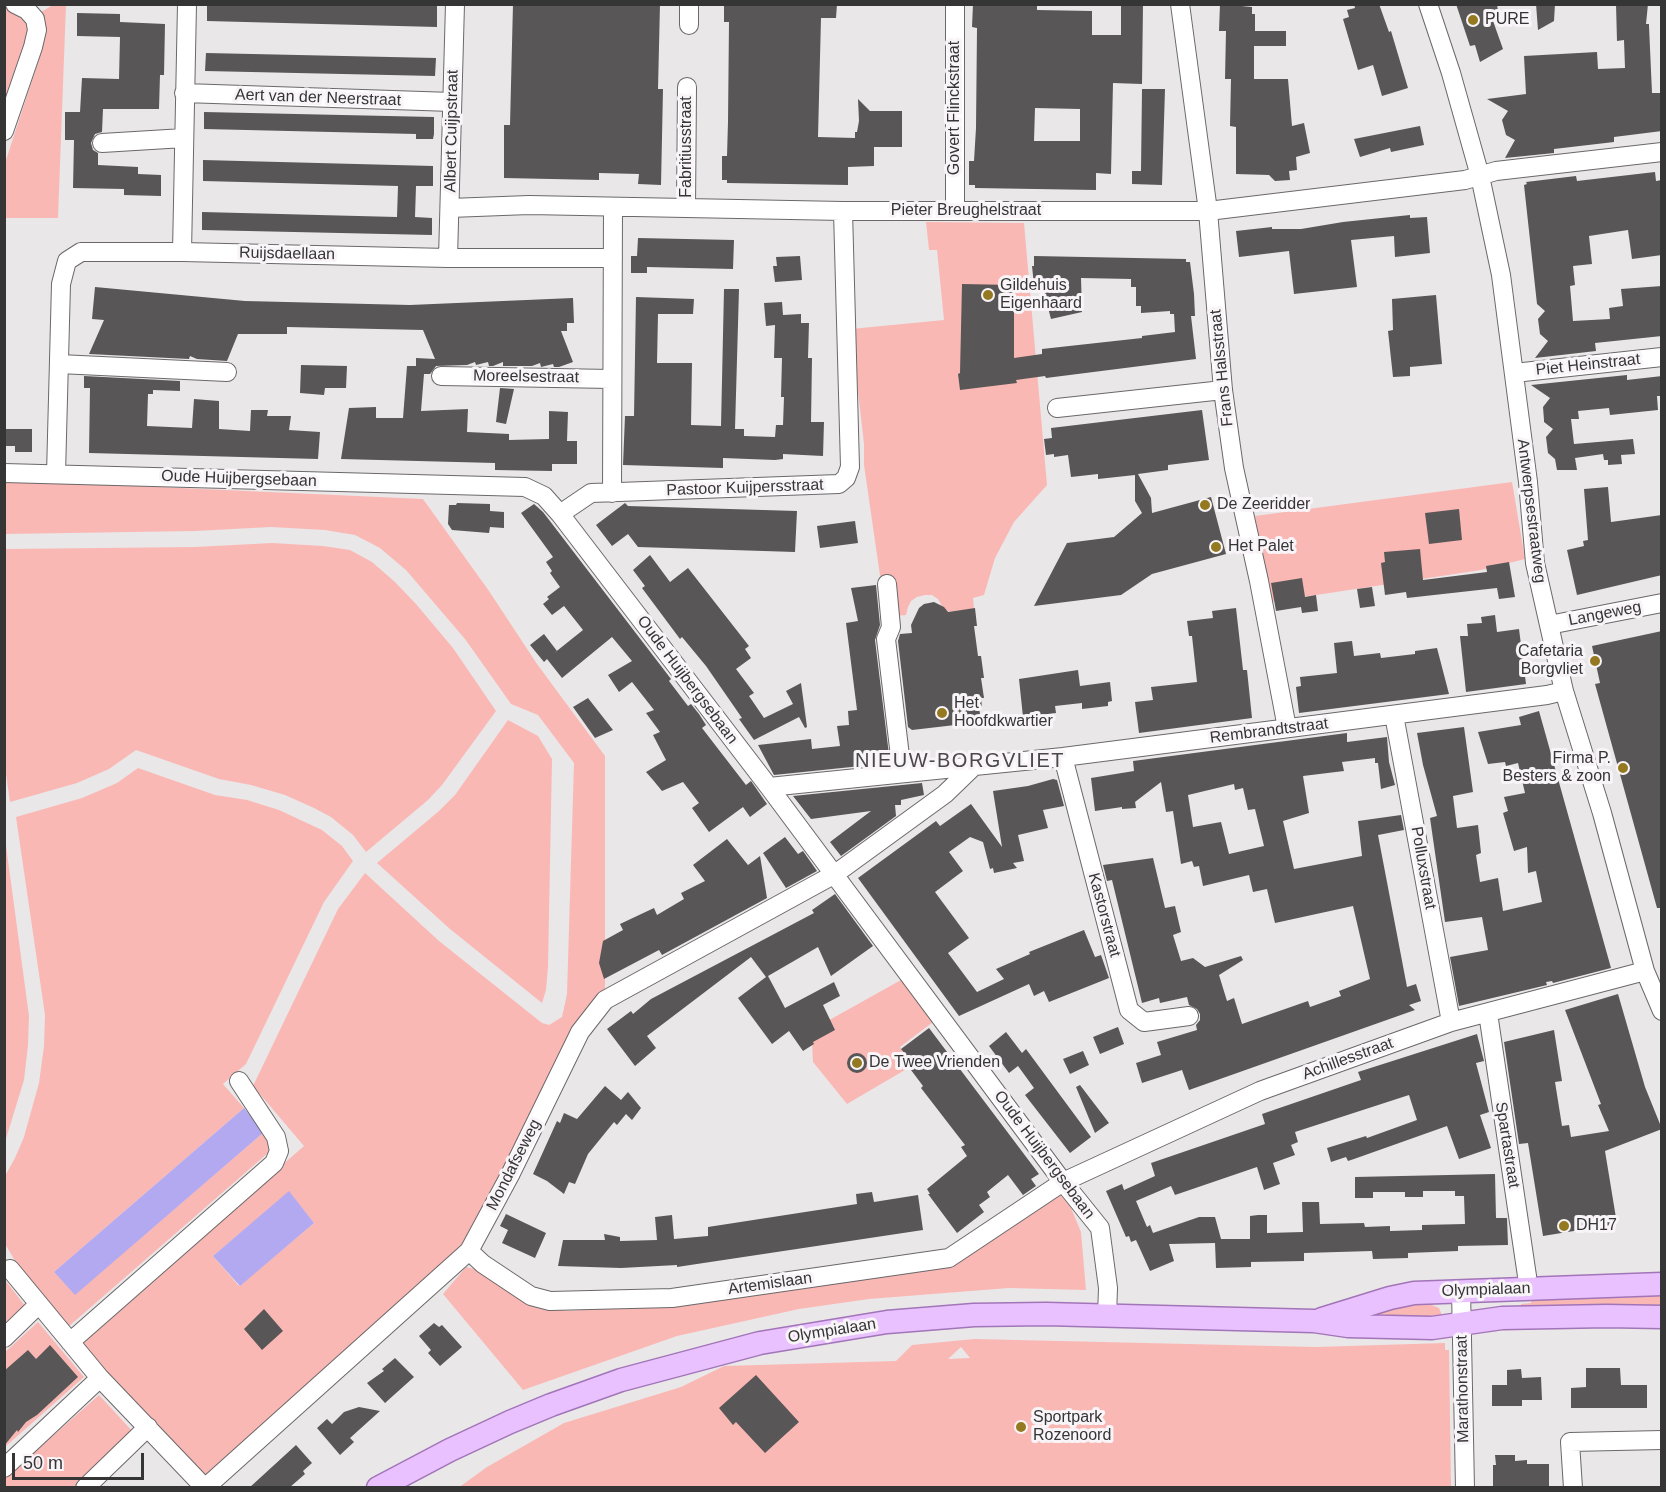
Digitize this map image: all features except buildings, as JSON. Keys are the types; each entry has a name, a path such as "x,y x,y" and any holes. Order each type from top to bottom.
{"main road":[{"name":"Olympialaan","path":"1314,1321 1414,1293 1662,1284"},
{"name":"Olympialaan","path":"378,1488 450,1450 551,1405 631,1376 716,1353 793,1336 887,1322 974,1315 1107,1316 1314,1321 1348,1326 1432,1328 1502,1318 1662,1317"}],"street":[{"path":"4,131 37,30 34,19 27,10 15,4"},
{"path":"182,252 187,4"},
{"name":"Albert Cuijpstraat","path":"448,258 455,4"},
{"path":"689,4 689,25"},
{"name":"Govert Flinckstraat","path":"955,4 955,211"},
{"name":"Frans Halsstraat","path":"1180,4 1208,211 1223,390 1234,468 1259,581 1287,728"},
{"name":"Antwerpsestraatweg","path":"1428,4 1451,73 1480,176 1501,275 1528,482 1535,563 1564,691 1602,813 1645,971 1662,1011"},
{"name":"Fabritiusstraat","path":"686,207 687,87"},
{"name":"Aert van der Neerstraat","path":"184,93 452,102"},
{"path":"102,143 184,138"},
{"name":"Pieter Breughelstraat","path":"450,208 529,205 843,211 1208,211 1465,180 1496,171 1662,152"},
{"path":"612,493 611,378 614,208"},
{"name":"Pastoor Kuijpersstraat","path":"560,514 591,493 839,484 846,478 850,467 843,211"},
{"name":"Ruijsdaellaan","path":"56,474 61,285 67,261 81,252 448,258 614,258"},
{"name":"Piet Heinstraat","path":"1514,373 1662,357"},
{"path":"59,364 227,372"},
{"name":"Moreelsestraat","path":"441,376 611,378"},
{"path":"1058,408 1223,390"},
{"name":"Oude Huijbergsebaan","path":"4,473 525,487 544,496 769,787 1063,1182 1100,1228 1108,1288 1107,1316"},
{"path":"887,585 891,627 886,639 902,773"},
{"name":"Langeweg","path":"1549,625 1662,603"},
{"name":"Rembrandtstraat","path":"769,787 1063,757 1564,691"},
{"name":"Polluxstraat","path":"1394,715 1451,1022"},
{"name":"Kastorstraat","path":"1063,757 1129,1010 1143,1022 1189,1016"},
{"path":"835,874 945,794 974,766"},
{"name":"Mondafseweg","path":"205,1488 469,1251 510,1175 580,1032 605,1000 835,874"},
{"name":"Achillesstraat","path":"1063,1182 1260,1091 1451,1022 1645,971"},
{"name":"Spartastraat","path":"1488,1013 1527,1276"},
{"path":"70,1342 274,1163 279,1151 276,1137 239,1081"},
{"name":"Artemislaan","path":"469,1251 483,1264 531,1296 550,1300 672,1298 949,1258 1063,1182"},
{"path":"10,1269 100,1378 205,1488"},
{"name":"Marathonstraat","path":"1461,1290 1465,1488"},
{"path":"4,1338 39,1304"},
{"path":"4,1468 100,1378"},
{"path":"85,1488 148,1428"},
{"path":"1573,1488 1570,1442 1662,1440"}],"shaded area":[{"path":"7,4 24,12 32,27 5,125 4,5"},
{"path":"53,5 66,5 58,218 5,218 5,163 39,59 44,32 41,12"},
{"path":"926,222 1024,223 1047,485 1014,522 995,558 984,595 973,598 974,609 945,612 938,599 932,595 925,595 911,601 906,615 886,617 864,465 864,444 851,329 944,320 937,250 929,250"},
{"path":"5,480 423,499 489,591 537,664 605,756 605,1000 478,1218 438,1274 251,1435 204,1480 80,1341 304,1146 253,1086 338,909 365,873 439,941 542,1023 549,1025 562,1017 567,994 574,763 538,715 511,704 465,639 406,570 380,548 355,535 325,530 271,527 195,531 5,534","holes":["289,1192 314,1223 239,1286 213,1256"]},
{"path":"1512,482 1525,559 1481,570 1270,602 1255,516"},
{"path":"272,543 350,550 372,562 416,604 453,648 496,711 442,785 428,800 366,852 353,835 331,817 285,795 219,779 136,750 109,769 77,783 10,802 4,760 5,549 195,547"},
{"path":"508,720 538,736 552,759 548,967 546,990 542,1003 450,929 377,863 455,795"},
{"path":"138,768 215,795 247,800 279,810 322,830 342,846 353,861 324,902 246,1064 223,1084 244,1108 54,1272 75,1294 264,1132 276,1146 68,1327 14,1259 5,1244 5,1176 24,1137 39,1083 45,1015 16,817 82,798 117,783"},
{"path":"5,838 29,1016 24,1080 5,1142"},
{"path":"901,980 933,1022 900,1047 910,1067 847,1104 813,1062 812,1042 815,1028"},
{"path":"244,1108 264,1132 75,1295 54,1272"},
{"path":"289,1191 314,1223 240,1286 213,1256"},
{"path":"1058,1192 1071,1208 1081,1232 1086,1290 1009,1288 869,1299 799,1309 677,1336 523,1390 443,1294 466,1267 482,1271 546,1306 567,1311 674,1304 940,1268"},
{"path":"5,1280 26,1307 5,1326"},
{"path":"1661,1289 1661,1305 1521,1309 1521,1304 1531,1303 1531,1300"},
{"path":"1422,1301 1439,1308 1444,1320 1336,1318"},
{"path":"38,1322 84,1377 5,1447 5,1352"},
{"name":"Sportpark Rozenoord","path":"974,1339 1316,1347 1445,1343 1445,1350 1449,1350 1451,1487 458,1488 487,1467 564,1423 681,1387 724,1366 896,1361 912,1345","holes":["961,1347 970,1358 948,1359"]},
{"path":"99,1395 134,1433 74,1487 5,1487 4,1479"}],"place":[{"name":"PURE","path":"1473,20"},
{"name":"Gildehuis Eigenhaard","path":"988,295"},
{"name":"De Zeeridder","path":"1205,505"},
{"name":"Het Palet","path":"1216,547"},
{"name":"Cafetaria Borgvliet","path":"1595,661"},
{"name":"Het Hoofdkwartier","path":"942,713"},
{"name":"Firma P. Besters & zoon","path":"1623,768"},
{"name":"De Twee Vrienden","path":"857,1063"},
{"name":"DH17","path":"1564,1226"},
{"name":"Sportpark Rozenoord","path":"1021,1427"}],"district":[{"name":"NIEUW-BORGVLIET","path":"960,761"}]}
